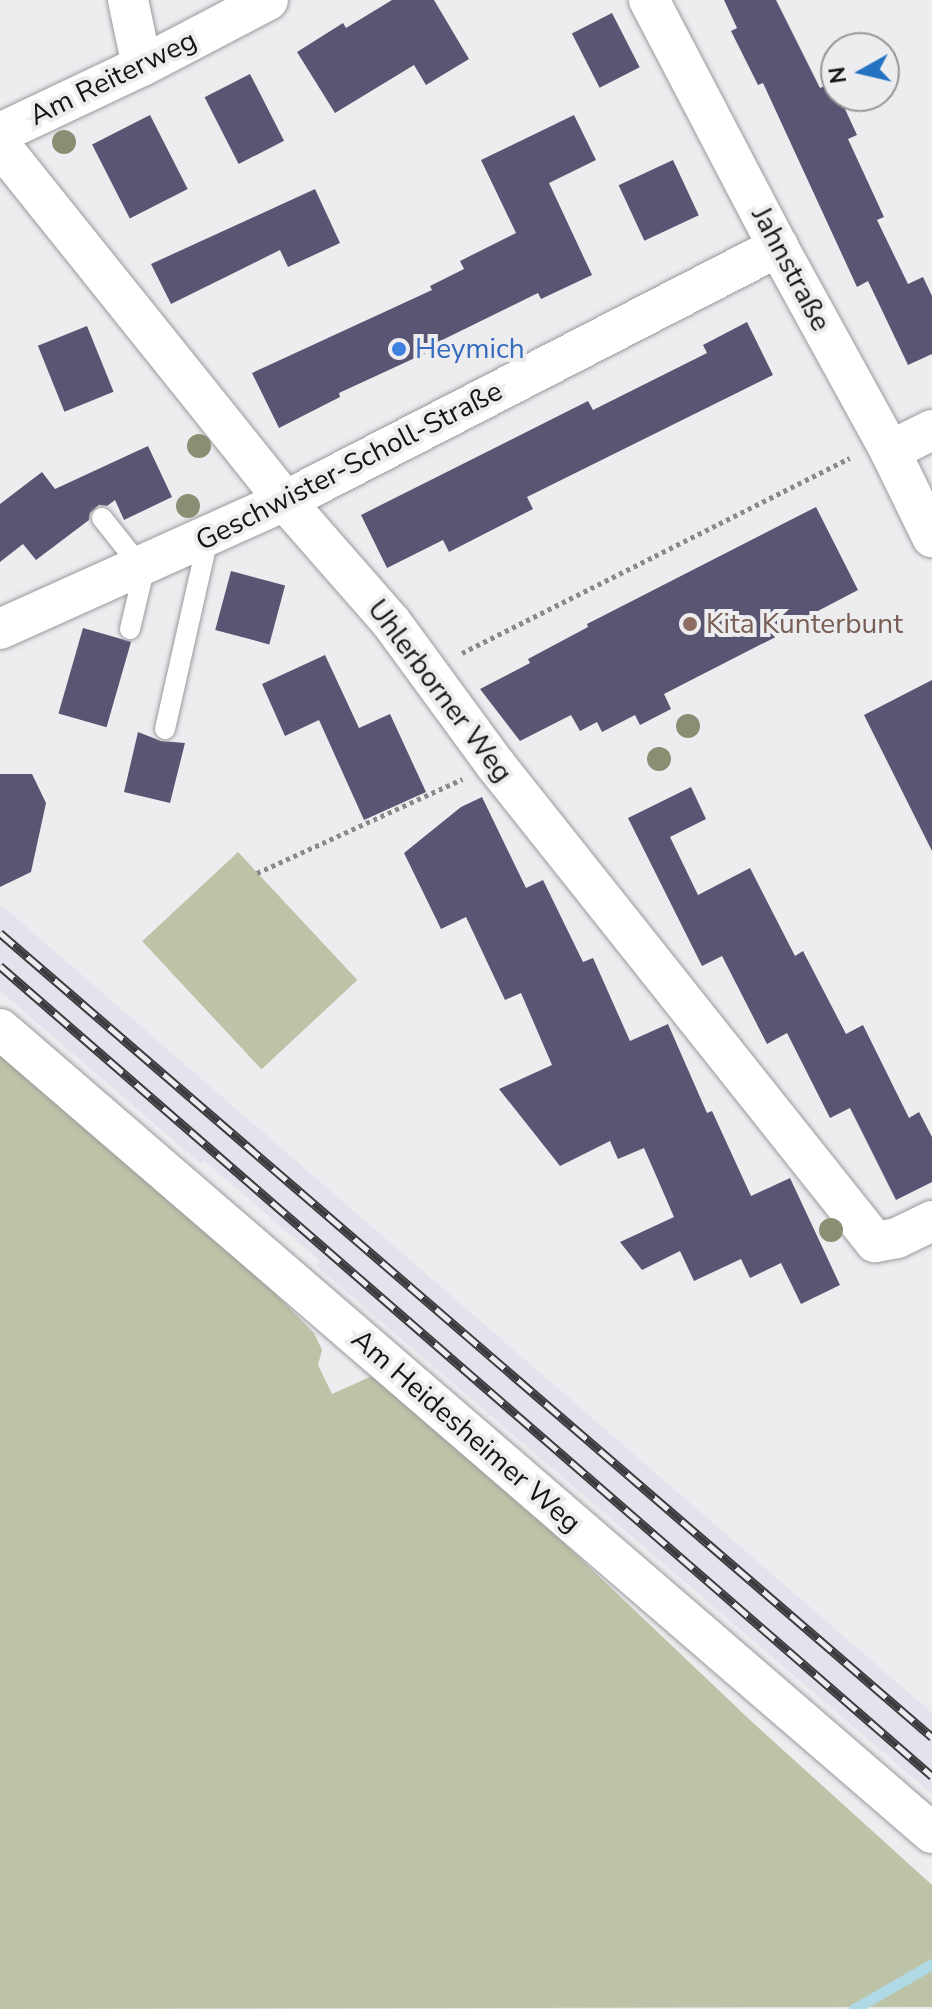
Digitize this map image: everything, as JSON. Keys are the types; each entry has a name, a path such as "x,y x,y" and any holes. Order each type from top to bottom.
{"street":[{"path":"128,0 142,66"},
{"name":"Am Reiterweg","path":"0,133 142,66 268,0"},
{"name":"Jahnstraße","path":"649,0 778,247 873,453 932,537"},
{"name":"Uhlerborner Weg","path":"0,145 285,501 391,622 495,764 875,1242 897,1238 932,1221"},
{"name":"Geschwister-Scholl-Straße","path":"0,629 285,501 778,247"},
{"path":"873,453 932,430"},
{"name":"Am Heidesheimer Weg","path":"0,1029 932,1833"}],"lane":[{"path":"102,518 143,566 130,629"},
{"path":"165,729 208,538"}],"path":[{"path":"425,671 873,453"},
{"path":"257,873 495,764"}],"shaded area":[{"path":"0,904 932,1713 932,1794 316,1266 320,1261 204,1160 201,1164 0,991"}],"green space":[{"path":"238,852 357,980 262,1069 142,941"},
{"path":"0,1047 212,1229 314,1333 322,1350 318,1365 332,1394 372,1376 546,1526 750,1720 932,1885 932,2007 0,2009"}],"building":[{"path":"392,0 434,0 469,59 426,85 414,65 335,113 297,52 343,23 346,28"},
{"path":"724,0 776,0 820,88 820,112 846,112 857,135 848,139 884,217 877,220 908,284 923,277 932,296 932,354 908,365 868,281 857,287 763,83 758,85 731,31 737,28"},
{"path":"612,13 640,67 600,88 572,33"},
{"path":"250,74 284,141 239,164 205,97"},
{"path":"150,115 188,189 130,218 92,145"},
{"path":"574,115 596,160 549,183 592,275 541,299 538,293 428,347 430,351 339,393 340,397 279,428 252,373 432,290 430,286 464,269 460,261 516,233 481,160"},
{"path":"673,160 699,215 644,241 619,185"},
{"path":"315,189 340,243 288,267 280,250 171,304 151,264"},
{"path":"747,322 773,375 527,497 533,509 449,552 443,540 387,568 361,515 588,401 593,410 707,353 703,345"},
{"path":"87,326 114,392 64,412 38,346"},
{"path":"148,446 172,497 124,520 115,500 107,506 99,505 90,513 89,520 36,560 23,544 0,562 0,504 42,472 55,489"},
{"name":"Kita Kunterbunt","path":"816,507 858,590 793,624 795,627 664,694 671,709 640,725 635,715 602,732 597,722 580,731 571,715 520,741 480,689 530,663 528,659 588,627 587,624"},
{"path":"231,571 285,585 269,644 215,630"},
{"path":"83,628 131,642 107,727 58,714"},
{"path":"325,655 359,728 390,714 426,792 364,820 319,720 285,736 262,684"},
{"path":"932,680 932,851 864,715"},
{"path":"138,732 161,741 185,743 170,803 124,792"},
{"path":"0,774 32,774 46,803 31,872 0,887"},
{"path":"691,787 706,819 670,837 698,895 750,868 795,956 803,951 846,1034 863,1025 909,1118 919,1112 932,1137 932,1182 896,1200 850,1108 830,1118 787,1033 767,1044 722,956 702,966 628,818"},
{"path":"482,797 526,888 543,880 583,962 593,958 630,1041 668,1024 707,1113 712,1111 751,1196 790,1178 840,1285 801,1304 781,1263 750,1278 741,1259 694,1281 680,1251 642,1270 620,1242 674,1217 644,1148 618,1159 610,1141 560,1166 499,1089 552,1065 521,993 505,1000 466,917 441,929 404,853 461,807"}],"waterway":[{"path":"854,2009 932,1964"}],"railway":[{"path":"0,933 932,1737"},
{"path":"0,966 932,1776"}],"place":[{"name":"Heymich","path":"399,349"},
{"name":"Kita Kunterbunt","path":"690,624"}]}
